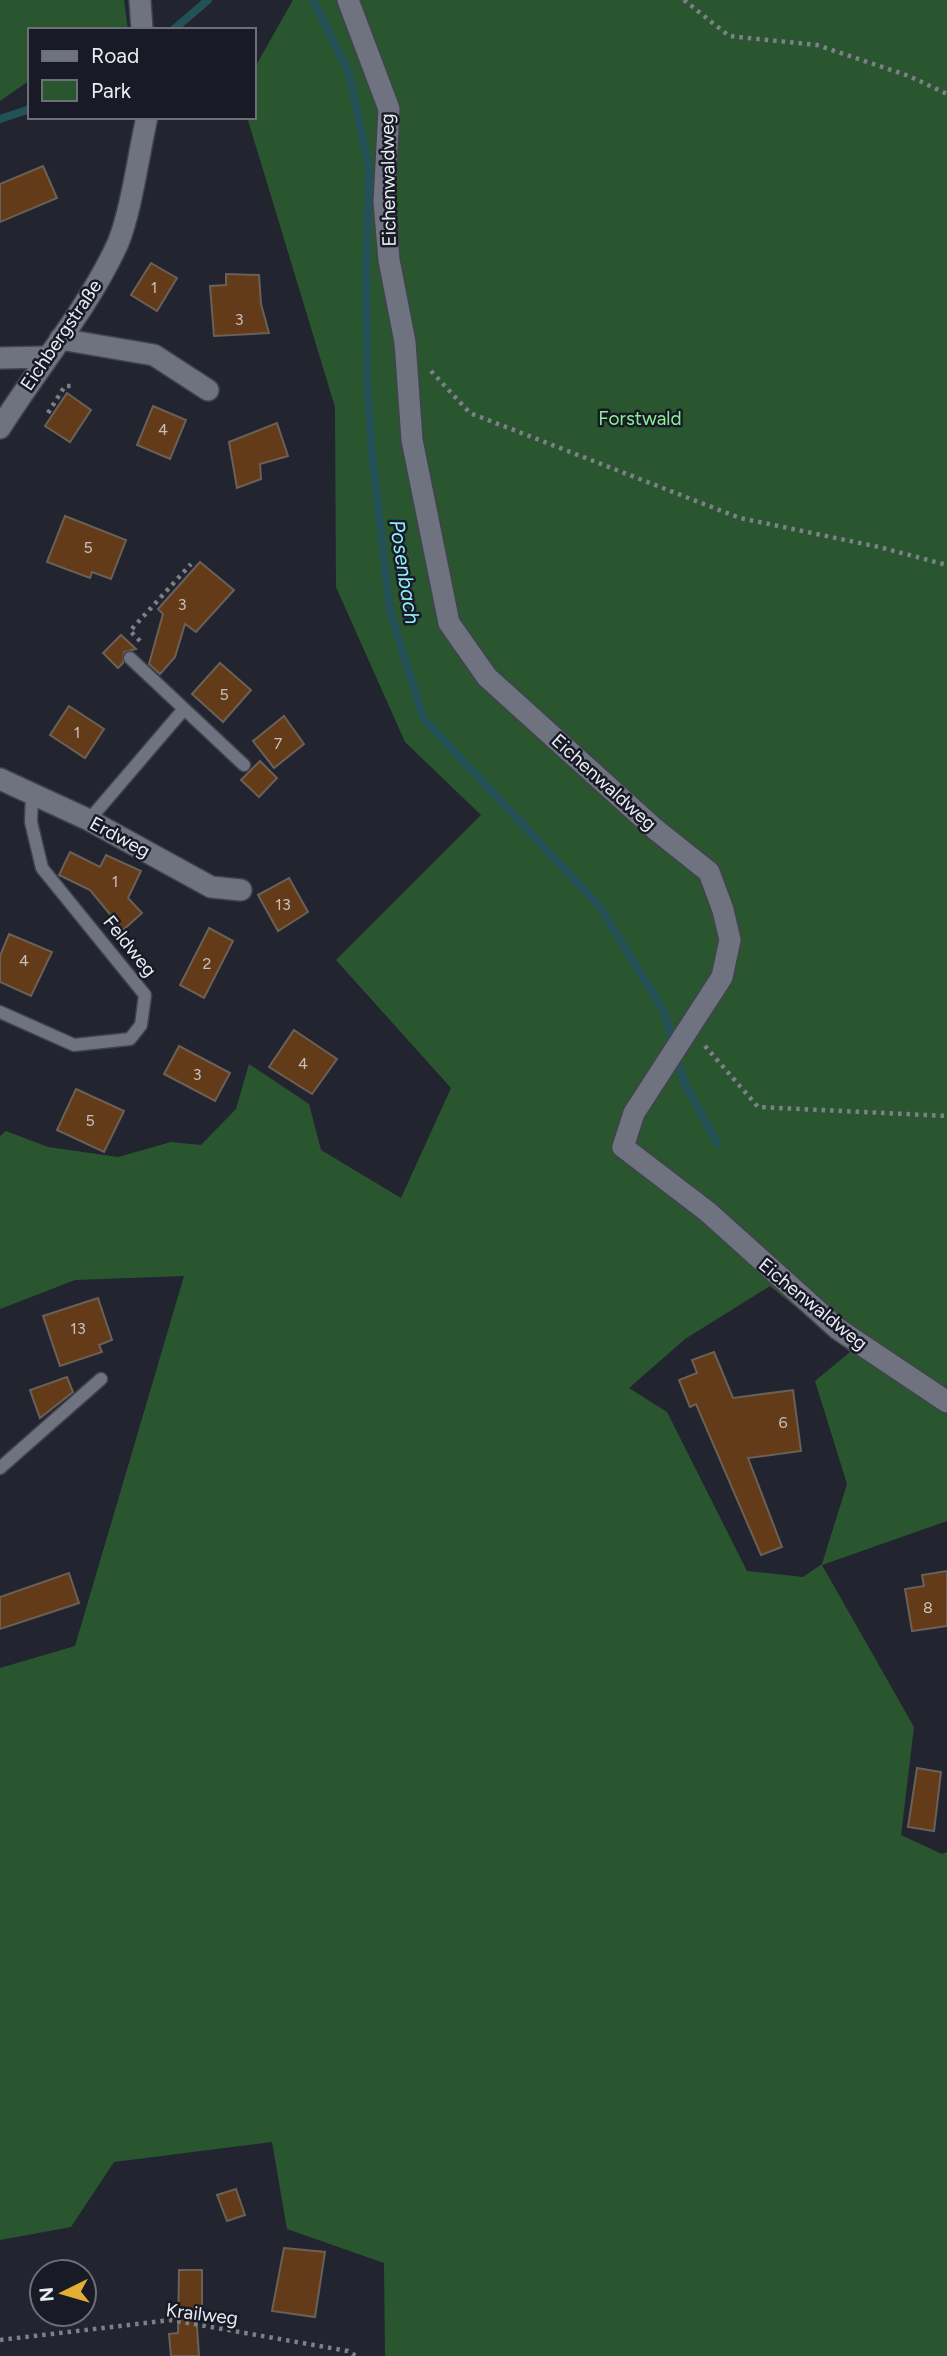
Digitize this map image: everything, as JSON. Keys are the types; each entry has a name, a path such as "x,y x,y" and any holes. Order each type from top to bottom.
{"street":[{"path":"140,0 142,28"},
{"name":"Eichenwaldweg","path":"348,0 389,109 384,202 389,260 405,342 412,440 449,623 487,677 655,829 709,872 730,940 722,977 686,1037 634,1113 623,1147 708,1212 838,1329 947,1402"},
{"name":"Eichbergstraße","path":"0,428 46,357 88,300 119,240 147,119"},
{"path":"60,339 154,355 208,390"},
{"path":"0,358 46,357"},
{"name":"Erdweg","path":"0,779 89,820 211,887 241,890"}],"lane":[{"path":"130,658 244,765"},
{"path":"89,820 184,709"},
{"name":"Feldweg","path":"0,1012 74,1045 130,1039 141,1025 145,995 42,868 31,822 33,794"},
{"path":"0,1468 100,1379"}],"path":[{"path":"684,0 729,36 817,45 909,76 947,94"},
{"path":"405,342 470,413 740,518 879,547 947,565"},
{"path":"48,413 65,386 74,386"},
{"path":"130,631 191,564"},
{"path":"686,1037 758,1107 947,1116"},
{"name":"Krailweg","path":"0,2340 171,2320 348,2351 356,2356"}],"green space":[{"path":"0,0 124,0 128,28 28,28 28,81 0,101"},
{"name":"Forstwald","path":"293,0 947,0 947,1521 822,1565 914,1727 901,1835 942,1854 947,1852 947,2356 385,2356 384,2263 287,2229 272,2142 114,2162 71,2227 0,2240 0,1668 75,1646 184,1276 75,1280 0,1309 0,1136 6,1131 48,1147 118,1157 171,1142 201,1145 236,1109 249,1064 309,1104 321,1150 401,1198 451,1088 336,960 481,815 405,742 336,587 335,407 248,119 256,119 256,65","holes":["770,1286 850,1352 815,1381 847,1484 822,1564 803,1577 747,1571 667,1412 629,1388 685,1339"]}],"building":[{"path":"43,166 57,198 0,222 0,184"},
{"path":"151,263 177,278 157,311 131,295"},
{"path":"226,274 259,275 261,304 269,333 214,336 210,286 226,285"},
{"path":"67,393 91,410 70,442 45,426"},
{"path":"153,406 186,420 170,459 137,445"},
{"path":"277,423 288,456 260,464 261,479 237,488 229,442"},
{"path":"65,516 126,540 111,579 92,572 90,578 47,562"},
{"path":"200,562 234,590 196,632 185,624 175,657 160,674 149,664 163,614 158,609"},
{"path":"121,635 136,649 124,652 123,663 118,668 103,653"},
{"path":"220,663 251,690 223,722 192,694"},
{"path":"69,706 104,729 85,758 50,735"},
{"path":"284,716 304,744 274,768 253,741"},
{"path":"260,761 277,778 259,797 241,780"},
{"path":"70,852 100,867 106,855 141,871 128,898 142,913 123,930 90,890 59,875"},
{"path":"289,878 308,912 278,931 258,895"},
{"path":"209,928 233,941 204,998 180,985"},
{"path":"9,934 52,952 31,996 0,982 0,956"},
{"path":"294,1030 337,1059 312,1094 269,1067"},
{"path":"179,1046 230,1073 215,1101 164,1074"},
{"path":"76,1089 124,1111 104,1152 57,1130"},
{"path":"98,1298 112,1340 99,1345 102,1352 60,1366 43,1316"},
{"path":"714,1352 733,1398 793,1390 801,1451 748,1458 782,1547 761,1555 696,1404 690,1407 679,1380 697,1373 692,1360"},
{"path":"67,1377 73,1392 40,1418 30,1390"},
{"path":"947,1571 947,1626 912,1631 905,1589 924,1586 922,1575"},
{"path":"69,1573 79,1603 0,1629 0,1597"},
{"path":"917,1768 941,1772 934,1831 908,1827"},
{"path":"236,2189 245,2215 227,2221 217,2195"},
{"path":"284,2248 325,2252 315,2317 272,2311"},
{"path":"179,2270 202,2270 202,2312 196,2312 199,2356 171,2356 169,2334 178,2333"}],"waterway":[{"path":"175,28 208,0"},
{"name":"Posenbach","path":"313,0 349,73 369,169 367,383 373,462 390,612 424,719 600,907 664,1012 684,1082 717,1143"},
{"path":"0,119 28,110"}]}
